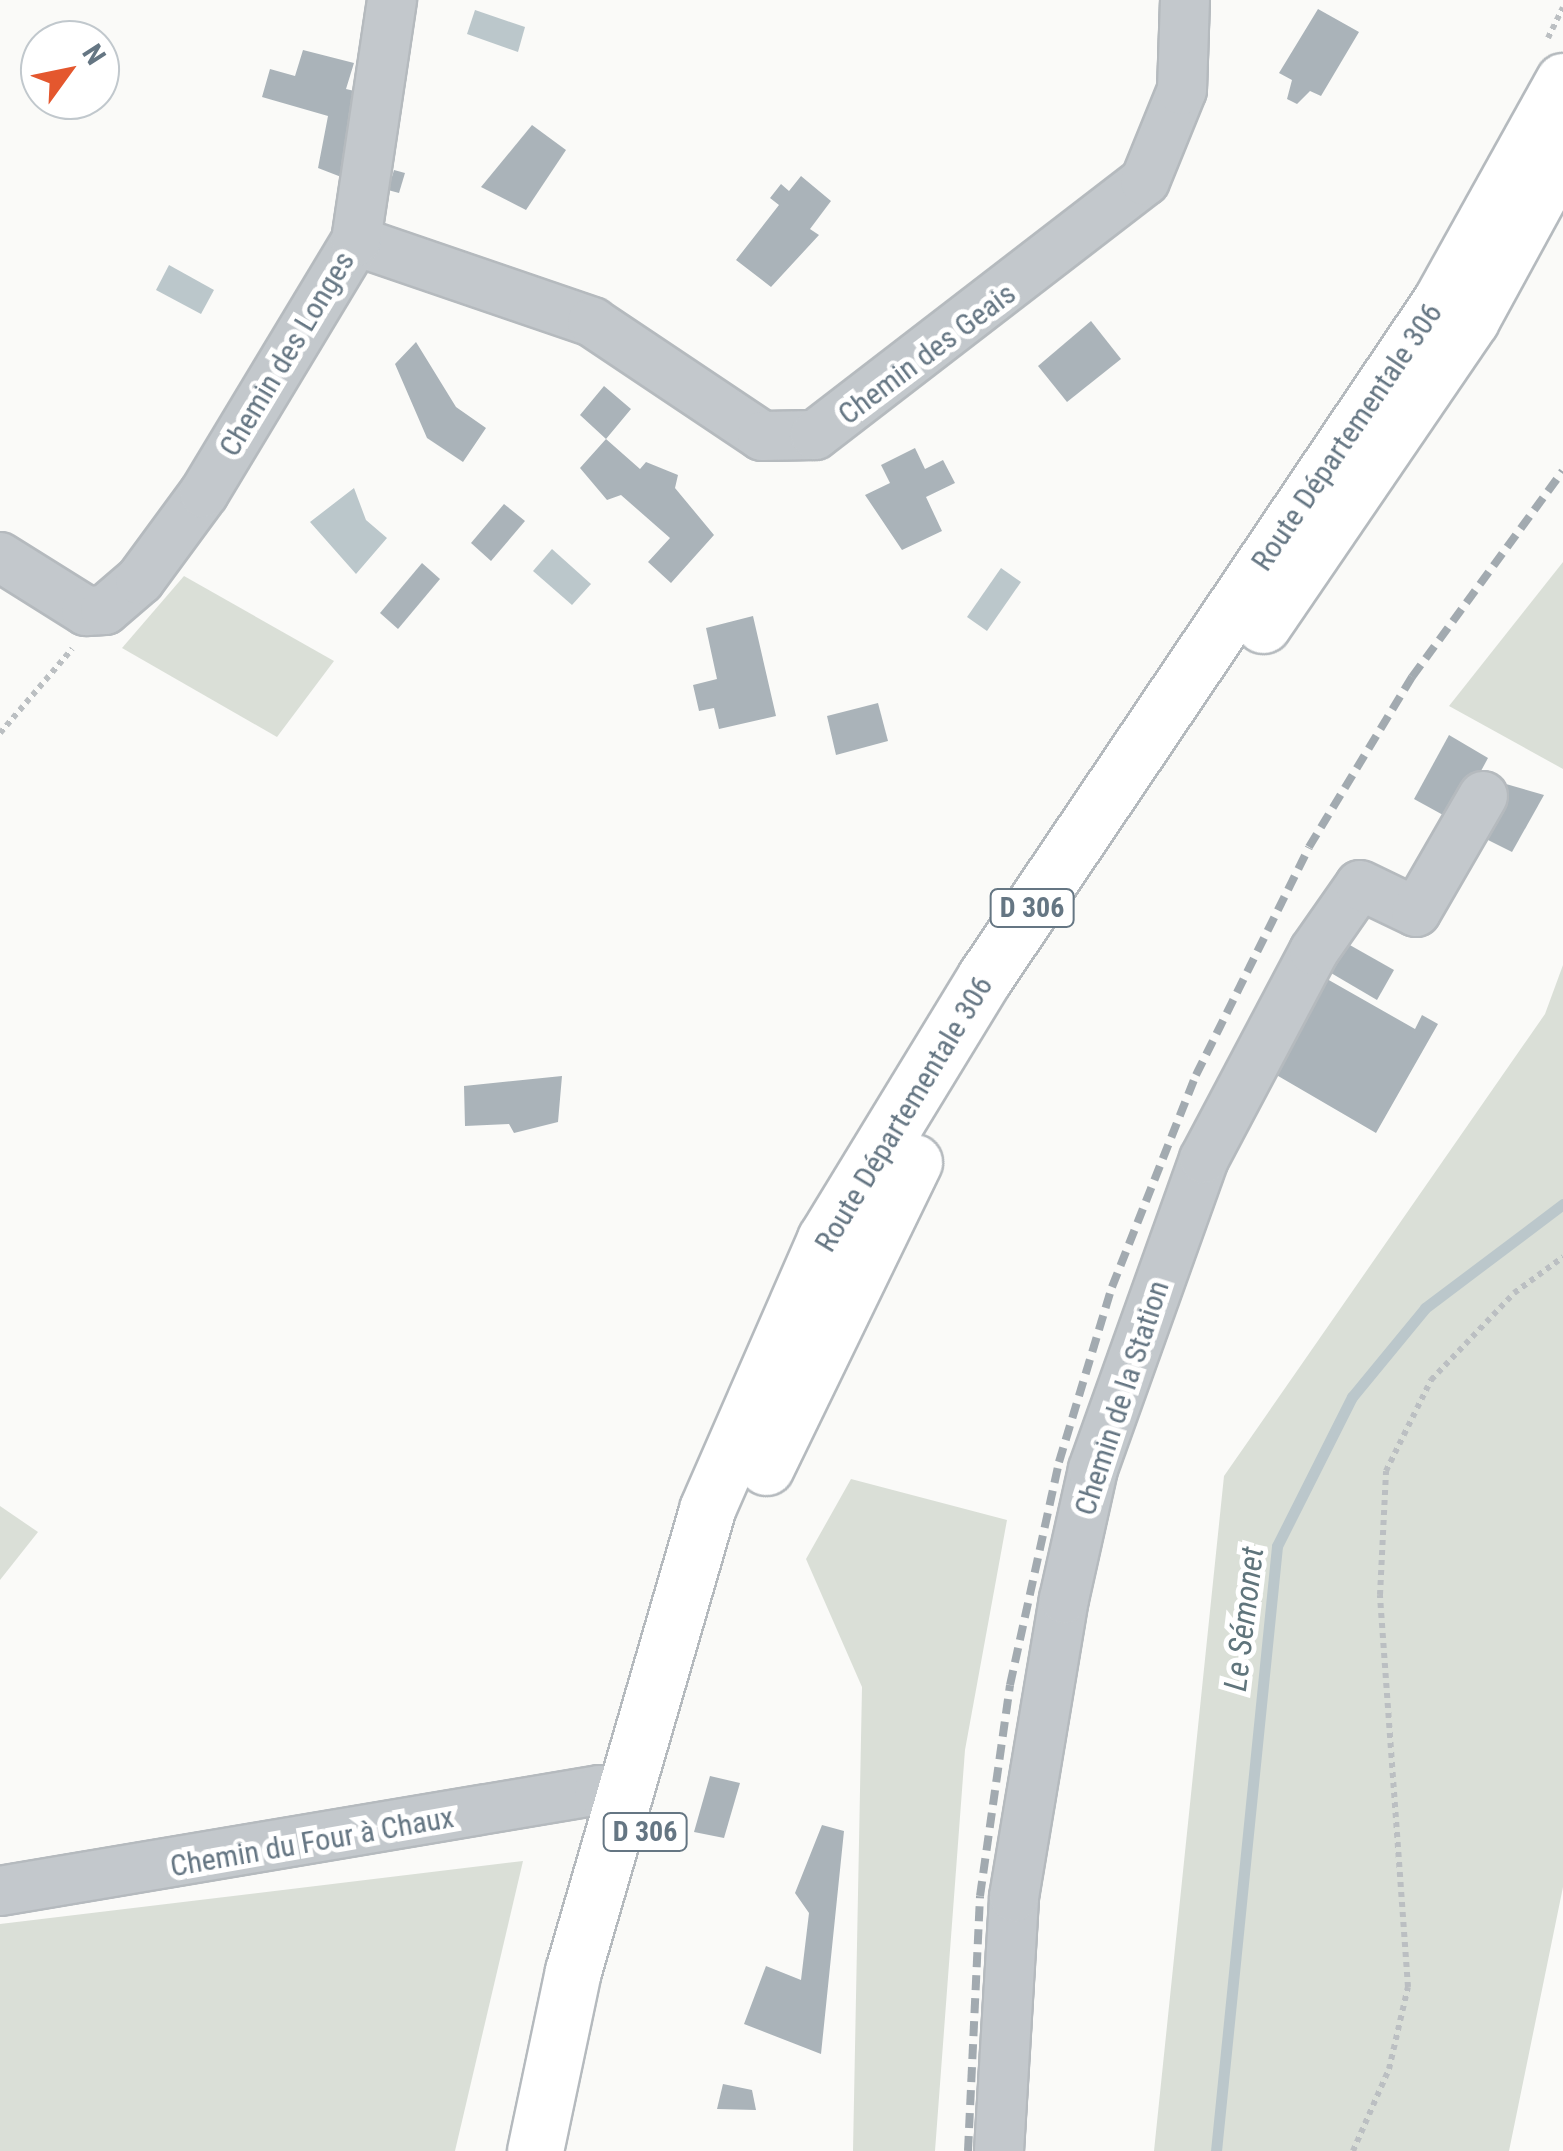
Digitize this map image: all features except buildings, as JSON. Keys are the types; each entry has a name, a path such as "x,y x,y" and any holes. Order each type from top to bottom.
{"main road":[{"name":"Route Départementale 306","path":"535,2151 623,1795 707,1509 825,1239 986,977 1440,302 1563,81"},
{"name":"Route Départementale 306","path":"570,2151 686,1686 743,1519 865,1250 1013,990 1360,492 1471,320 1563,151"}],"street":[{"name":"Chemin des Longes","path":"105,610 140,580 204,493 356,241 392,0"},
{"name":"Chemin des Geais","path":"356,241 592,322 762,436 815,435 1146,181 1182,90 1185,0"},
{"path":"0,558 86,611 105,610"},
{"name":"Chemin de la Station","path":"998,2151 1014,1897 1064,1599 1093,1469 1190,1196 1314,951 1360,884 1416,912 1483,796"},
{"name":"Chemin du Four à Chaux","path":"0,1891 599,1790 623,1795"}],"path":[{"path":"0,733 105,610"},
{"path":"1353,2151 1389,2069 1408,1987 1380,1596 1386,1471 1431,1380 1514,1293 1563,1257"}],"shaded area":[{"path":"475,10 525,27 518,52 467,34"},
{"path":"169,265 214,290 201,314 156,290"},
{"path":"354,488 366,520 387,538 356,574 310,522"},
{"path":"552,549 591,584 572,605 533,571"},
{"path":"1563,562 1563,769 1449,706"},
{"path":"1001,568 1021,582 987,631 967,617"},
{"path":"184,576 334,661 277,737 122,648"},
{"path":"1563,965 1563,1887 1509,2151 1154,2151 1224,1476 1545,1014"},
{"path":"851,1479 1007,1520 965,1750 935,2151 853,2151 862,1687 806,1559"},
{"path":"0,1506 38,1532 0,1580"},
{"path":"523,1861 455,2151 0,2151 0,1924"}],"waterway":[{"name":"Le Sémonet","path":"1216,2151 1277,1546 1352,1397 1425,1308 1563,1204"}],"railway":[{"path":"968,2151 980,1896 1010,1685 1059,1462 1112,1287 1196,1075 1309,847 1412,677 1563,471"}]}
